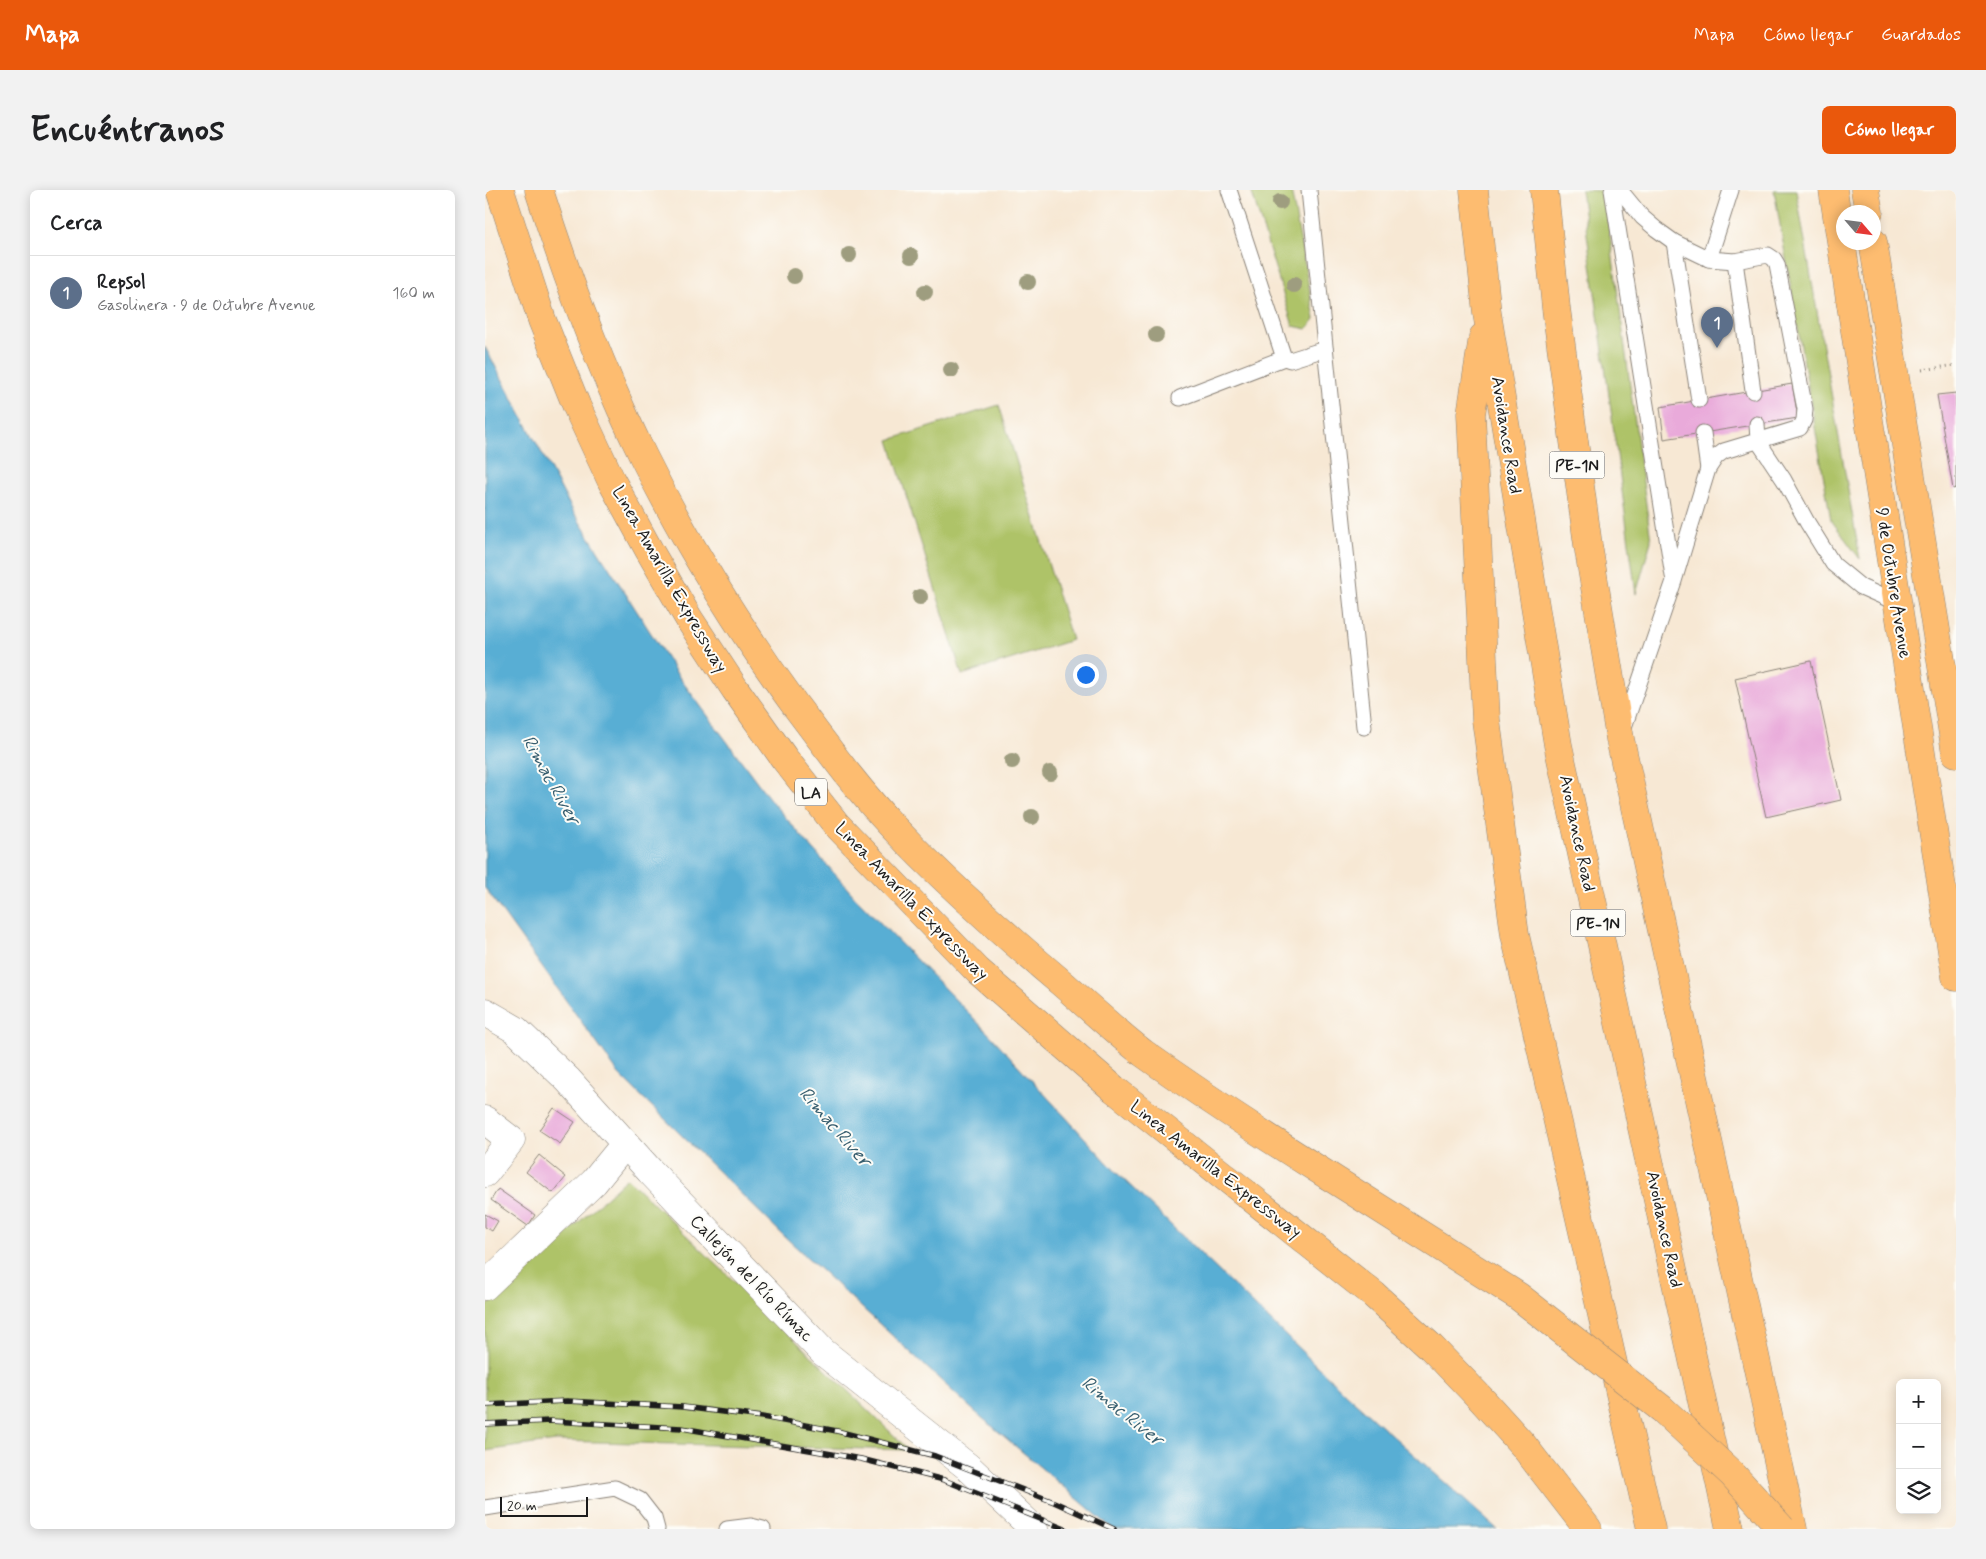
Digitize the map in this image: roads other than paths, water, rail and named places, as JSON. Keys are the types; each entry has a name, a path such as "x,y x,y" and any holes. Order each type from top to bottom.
{"main road":[{"name":"Linea Amarilla Expressway","path":"500,190 543,320 577,407 611,480 689,619 735,689 784,758 836,824 978,971 1115,1089 1374,1295 1430,1346 1483,1400 1523,1446 1588,1529"},
{"name":"Linea Amarilla Expressway","path":"539,190 585,323 613,391 644,457 685,533 729,607 776,679 851,778 892,826 1007,936 1141,1050 1255,1130 1518,1296 1661,1409 1733,1474 1782,1529"},
{"name":"Avoidance Road","path":"1474,190 1487,313 1558,745 1730,1529"},
{"name":"PE-1N","path":"1544,190 1556,308 1583,506 1620,739 1793,1529"},
{"name":"9 de Octubre Avenue","path":"1833,190 1956,977"},
{"path":"1865,190 1868,205"},
{"name":"9 de Octubre Avenue","path":"1874,250 1956,753"},
{"path":"1487,313 1471,414 1487,720 1503,854 1517,945 1651,1529"}],"street":[{"name":"Callejón del Río Rímac","path":"485,1012 517,1030 568,1080 625,1144 823,1352 968,1468 1034,1529"},
{"path":"485,1120 511,1140 485,1173"},
{"path":"485,1286 595,1182 625,1144"}],"lane":[{"path":"1229,190 1284,358"},
{"path":"1309,190 1364,727"},
{"path":"1612,190 1674,581"},
{"path":"1620,190 1642,217 1674,242 1709,259 1735,261 1768,255 1775,259 1805,409 1805,420 1800,428 1724,451 1716,457 1708,469 1674,581 1620,739"},
{"path":"1709,259 1731,190"},
{"path":"1674,242 1699,400"},
{"path":"1735,261 1753,391"},
{"path":"1180,398 1284,358 1290,360 1325,348"},
{"path":"1757,424 1758,441 1784,480 1833,564 1861,587 1897,603"},
{"path":"1703,433 1708,469"},
{"path":"485,1508 615,1488 640,1500 654,1518 657,1529"},
{"path":"727,1529 751,1526 763,1529"}],"water":[{"name":"Rimac River","path":"485,347 574,513 679,677 772,802 854,896 991,1036 1117,1173 1347,1395 1497,1529 1113,1529 973,1410 784,1236 619,1074 485,888"}],"railway":[{"path":"485,1405 567,1401 683,1407 762,1417 837,1431 935,1456 1054,1502 1114,1529"},
{"path":"485,1424 550,1421 682,1428 861,1459 944,1480 1065,1529"}],"place":[{"name":"Repsol","path":"1717,348"}]}
